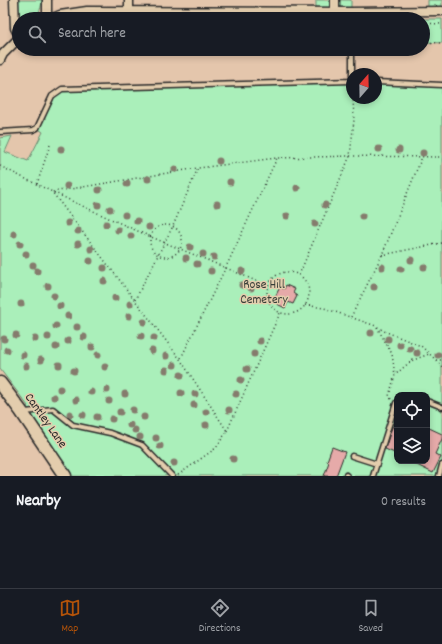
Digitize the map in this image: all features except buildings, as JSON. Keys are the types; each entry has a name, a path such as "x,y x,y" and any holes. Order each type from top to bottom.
{"main road":[{"name":"Cantley Lane","path":"0,383 22,412 65,476"}],"street":[{"path":"14,0 14,12"},
{"path":"47,0 48,12"},
{"path":"128,11 129,0"},
{"path":"76,12 335,12 335,0"},
{"path":"419,12 442,11"},
{"path":"0,60 3,54 12,44"}],"lane":[{"path":"352,56 352,68"},
{"path":"0,132 33,130 37,128 52,96 62,89 346,81"},
{"path":"382,82 442,85"},
{"path":"430,403 442,408"},
{"path":"22,412 53,409 73,425 110,433 142,445 172,476"},
{"path":"373,476 394,409"},
{"path":"352,456 377,464"},
{"path":"439,476 442,465"}],"path":[{"path":"430,23 442,24"},
{"path":"430,42 442,43"},
{"path":"299,275 350,156 354,120 353,104"},
{"path":"37,184 50,144"},
{"path":"52,192 198,168 277,158 350,156 442,157"},
{"path":"351,317 382,255 422,157"},
{"path":"180,359 226,267 277,158"},
{"path":"0,166 52,192 267,286"},
{"path":"134,301 173,226 198,168"},
{"path":"52,192 134,301 180,359 226,431"},
{"path":"159,226 173,226 182,237 180,248 174,255 169,257 158,256 151,247 150,236 155,228 159,226"},
{"path":"382,255 442,243"},
{"path":"293,272 299,275 307,285 309,292 305,305 294,313 280,313 270,305 267,299 267,286 270,280 280,273 293,272"},
{"path":"305,305 324,308 351,317 376,326 384,331 421,346 442,367"},
{"path":"176,476 216,448 226,431 280,313"},
{"path":"376,326 392,354 395,375 389,396 394,401"},
{"path":"395,375 411,361 429,354"},
{"path":"436,360 442,360"}],"green space":[{"path":"18,0 42,0 38,12 18,12"},
{"path":"316,0 351,0 351,12 316,11"},
{"path":"428,0 442,0 442,11 428,11"},
{"path":"430,19 442,19 442,43 430,42"},
{"name":"Rose Hill Cemetery","path":"346,81 346,104 382,104 382,82 442,85 442,476 65,476 21,411 28,406 0,369 0,138 12,136 5,152 28,161 43,132 37,128 52,96 62,89"}]}
